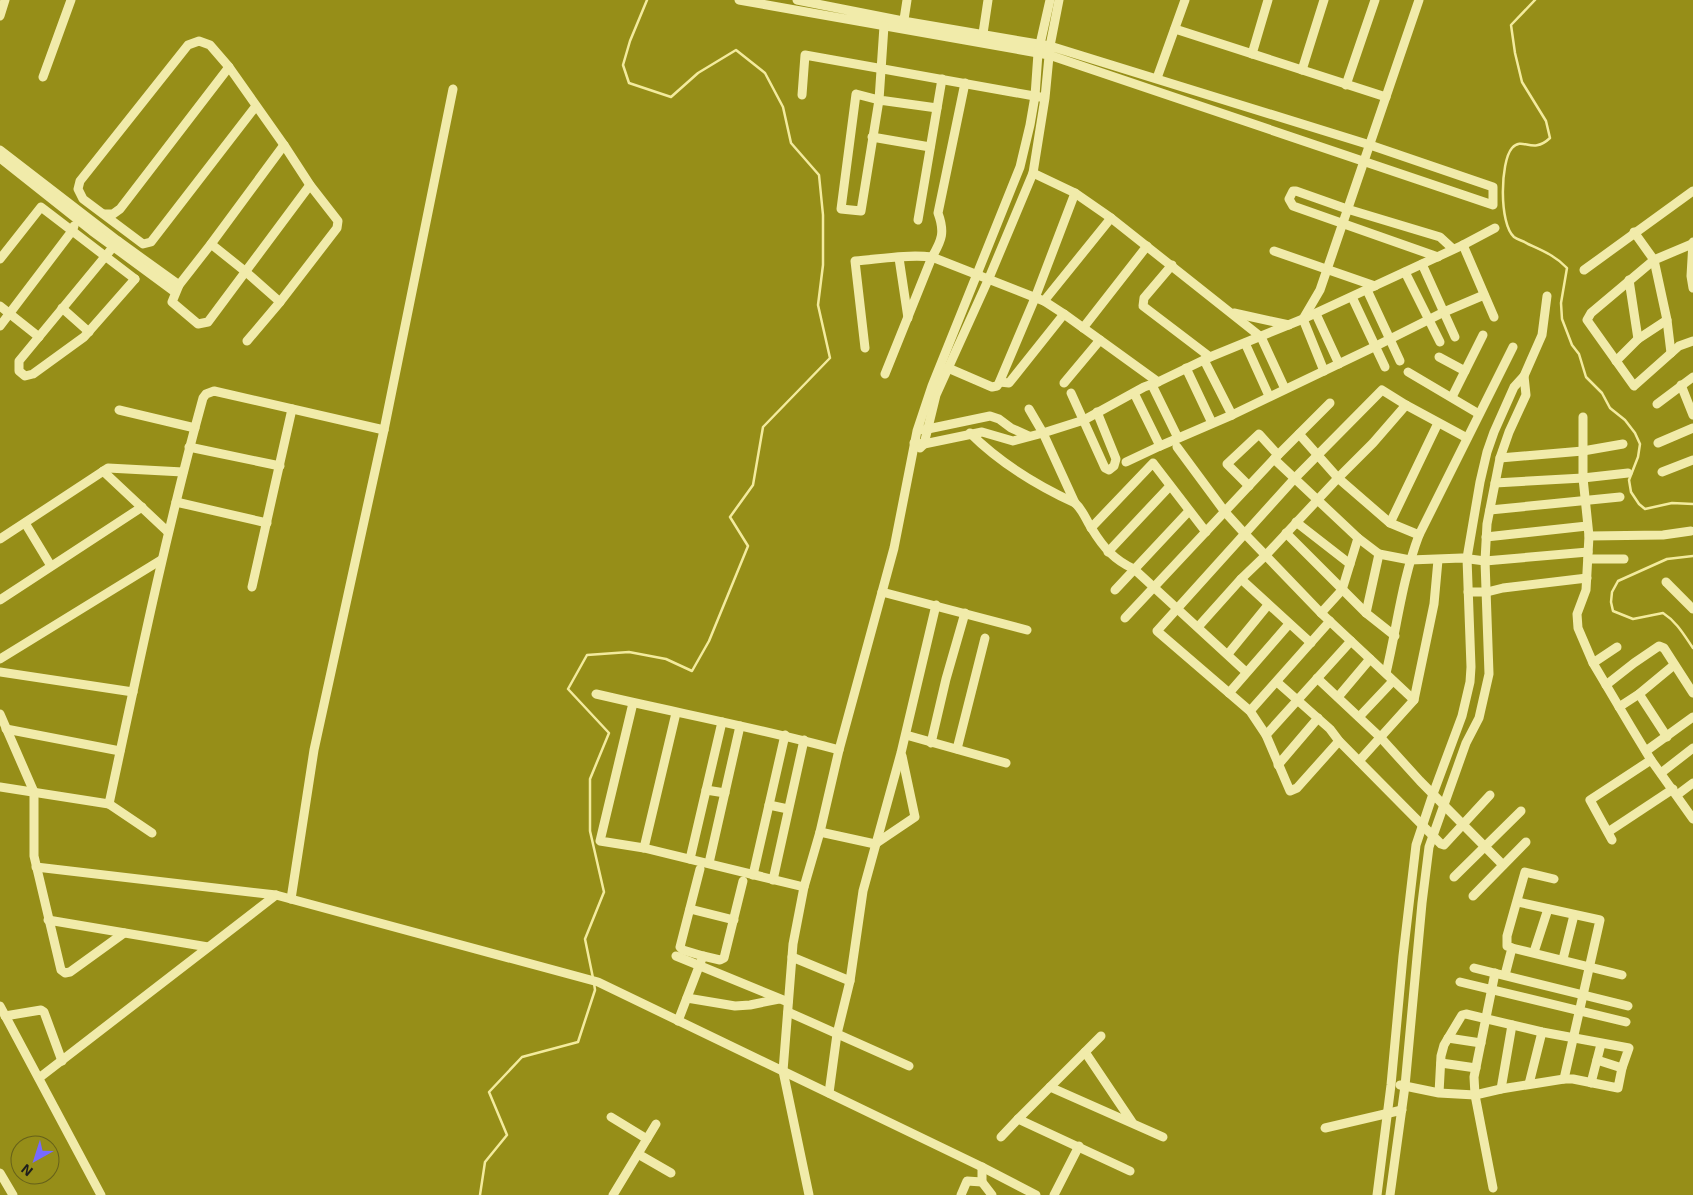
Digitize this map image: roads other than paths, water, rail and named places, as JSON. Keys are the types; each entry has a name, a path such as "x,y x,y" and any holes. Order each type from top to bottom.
{"street":[{"path":"0,16 5,0"},
{"path":"43,77 71,0"},
{"path":"739,0 884,26 903,25"},
{"path":"796,0 831,3 903,25 1050,50 1158,78 1370,144 1493,188 1493,205 1050,50"},
{"path":"903,25 907,0"},
{"path":"982,39 988,0"},
{"path":"809,1195 783,1071 793,944 804,887 894,548 917,431 932,386 1020,167 1035,96 1039,48 1050,0"},
{"path":"912,458 924,444 936,395 1033,173 1045,98 1050,50 1060,0"},
{"path":"1158,78 1185,0"},
{"path":"1252,54 1268,0"},
{"path":"1302,70 1324,0"},
{"path":"1346,84 1375,0"},
{"path":"1303,320 1320,290 1418,0"},
{"path":"830,16 831,3"},
{"path":"884,26 879,100 861,211 841,210 856,94 879,100 937,108"},
{"path":"1175,29 1386,98"},
{"path":"247,341 280,302 337,228 338,221 310,185 284,145 229,67 210,45 199,41 188,46 80,181 78,189 83,199 143,244 151,242 256,106"},
{"path":"802,95 805,55 1045,98"},
{"path":"104,214 113,214 120,209 229,67"},
{"path":"918,220 942,79"},
{"path":"885,374 932,257 942,241 942,224 938,213 964,83"},
{"path":"291,899 314,750 384,430 453,89"},
{"path":"872,137 930,147"},
{"path":"172,302 177,289 284,145"},
{"path":"0,150 79,216 177,289"},
{"path":"0,158 51,198 79,216"},
{"path":"1033,173 1075,193 1111,218 1232,312 1260,337 1285,389"},
{"path":"166,285 172,302 198,324 208,322 310,185"},
{"path":"1438,257 1293,206 1289,200 1290,194 1296,190 1347,209 1440,237 1453,249"},
{"path":"1584,270 1634,232 1693,192"},
{"path":"948,368 992,386 997,386 1000,382 1035,298 1075,193"},
{"path":"0,259 41,207 51,198"},
{"path":"0,326 72,231 88,203"},
{"path":"41,207 135,279"},
{"path":"1044,301 1111,218"},
{"path":"914,443 924,444 970,433 986,432 1012,441 1043,434 1084,420 1134,393 1207,358 1303,320 1438,257 1495,228"},
{"path":"1634,232 1654,260 1667,320 1671,353"},
{"path":"1693,288 1691,276 1692,243 1654,260 1591,313 1587,320 1634,386 1679,346 1693,341"},
{"path":"116,244 129,259 166,285 177,289"},
{"path":"116,244 19,361 19,372 25,376 33,374 89,332 135,279"},
{"path":"211,244 280,302"},
{"path":"1463,245 1494,317"},
{"path":"1083,328 1147,246"},
{"path":"1274,251 1327,269 1371,288 1400,361"},
{"path":"865,348 855,261 914,255 932,257 1044,301 1100,340 1155,384 1178,442 1225,512 1321,613 1414,700"},
{"path":"899,258 908,318"},
{"path":"129,259 135,279"},
{"path":"1422,264 1456,337"},
{"path":"1172,265 1144,298 1143,306 1207,358 1232,415"},
{"path":"1405,272 1440,342"},
{"path":"1629,280 1638,339"},
{"path":"1126,462 1160,446 1178,442 1212,423 1339,364 1444,312 1484,295"},
{"path":"1377,1195 1391,1085 1416,845 1432,794 1438,783 1462,716 1470,682 1468,592 1461,558 1487,452 1514,387 1524,376 1542,335 1547,296"},
{"path":"1352,297 1385,367"},
{"path":"0,306 39,336"},
{"path":"62,308 89,332"},
{"path":"1232,312 1289,325"},
{"path":"1000,382 1009,383 1064,314"},
{"path":"1316,314 1339,364"},
{"path":"1303,320 1324,371"},
{"path":"1616,361 1638,339 1667,320"},
{"path":"1452,397 1483,335"},
{"path":"1064,383 1100,340"},
{"path":"1245,343 1269,396"},
{"path":"1386,673 1410,560 1419,535 1513,347"},
{"path":"1439,357 1465,371"},
{"path":"1186,368 1212,423"},
{"path":"1408,372 1479,414"},
{"path":"1390,1195 1405,1086 1423,891 1429,847 1466,743 1479,718 1489,674 1485,561 1486,537 1500,458 1509,432 1526,395 1524,376"},
{"path":"1657,404 1693,377"},
{"path":"1682,385 1693,415"},
{"path":"109,804 161,560 182,472 203,398 210,391 214,390 384,430"},
{"path":"1339,741 1297,788 1290,791 1266,735 1250,711 1157,631 1295,478 1382,390 1467,438"},
{"path":"1134,393 1160,446"},
{"path":"1070,394 1084,420 1105,468 1109,470 1114,466 1116,459 1097,412"},
{"path":"1125,618 1276,457 1330,403"},
{"path":"1198,627 1241,579 1373,443 1406,405"},
{"path":"252,587 292,409"},
{"path":"1029,409 1043,434 1074,503"},
{"path":"118,410 195,428"},
{"path":"917,431 986,416 995,417 1011,428 1028,436"},
{"path":"970,433 977,429 986,416"},
{"path":"1583,417 1583,478 1588,531 1588,555 1586,590 1577,614 1578,628 1593,663 1619,707 1648,755 1692,817"},
{"path":"1390,523 1438,423"},
{"path":"1658,443 1693,428"},
{"path":"970,433 999,459 1025,477 1074,503 1081,509 1091,528 1108,552 1120,563 1134,569 1246,672"},
{"path":"1249,486 1227,464 1259,434 1295,478 1358,538 1379,554 1410,560 1461,558 1485,561 1588,555 1624,559"},
{"path":"1298,434 1338,478 1390,523 1419,535"},
{"path":"1500,458 1583,451 1623,444"},
{"path":"190,447 280,466"},
{"path":"1662,472 1693,460"},
{"path":"1091,528 1153,463 1206,532"},
{"path":"0,539 108,468 182,472"},
{"path":"104,471 168,532"},
{"path":"1495,483 1583,478 1628,473"},
{"path":"1108,552 1170,486"},
{"path":"1490,510 1620,497"},
{"path":"176,502 267,523"},
{"path":"0,600 142,507"},
{"path":"1115,590 1189,511"},
{"path":"1296,522 1350,564"},
{"path":"25,523 51,566"},
{"path":"1486,537 1588,531 1663,535 1691,531"},
{"path":"1286,533 1366,614 1395,636"},
{"path":"1321,613 1342,590 1358,538"},
{"path":"1366,614 1379,554"},
{"path":"0,659 161,560"},
{"path":"1359,761 1414,700 1434,604 1438,560"},
{"path":"1468,592 1487,592 1503,588 1587,578"},
{"path":"1241,579 1310,643"},
{"path":"1666,582 1693,609"},
{"path":"882,592 1027,630"},
{"path":"829,1093 837,1034 850,982 862,892 906,735 936,605"},
{"path":"1228,654 1268,605"},
{"path":"931,742 946,679 965,613"},
{"path":"1250,711 1330,621"},
{"path":"1229,693 1289,624"},
{"path":"957,749 985,638"},
{"path":"1266,735 1351,641"},
{"path":"1606,685 1660,646 1664,648 1693,693"},
{"path":"1593,663 1617,647"},
{"path":"1338,697 1370,659"},
{"path":"1619,707 1639,694 1674,665"},
{"path":"0,672 133,692"},
{"path":"1317,678 1381,738 1432,794 1503,865"},
{"path":"1359,717 1393,681"},
{"path":"1277,682 1330,729 1339,741 1444,845 1490,795"},
{"path":"596,694 676,713 784,735 839,750"},
{"path":"1639,694 1667,737"},
{"path":"633,703 600,841 644,848 804,887"},
{"path":"644,848 676,713"},
{"path":"0,714 34,792 34,856 61,970 65,974 70,972 124,933"},
{"path":"1693,717 1590,800 1610,836 1675,792 1693,783"},
{"path":"1278,765 1318,718"},
{"path":"690,859 722,722"},
{"path":"709,864 740,726"},
{"path":"6,729 120,751"},
{"path":"753,875 784,735"},
{"path":"906,735 1006,763"},
{"path":"773,880 804,740"},
{"path":"1661,773 1693,748"},
{"path":"820,832 874,844 915,817 901,753"},
{"path":"0,787 109,804 152,833"},
{"path":"706,790 725,793"},
{"path":"769,805 788,809"},
{"path":"1454,877 1522,811"},
{"path":"1473,896 1526,842"},
{"path":"36,868 276,895 593,981 982,1166 1036,1195"},
{"path":"700,869 680,948 703,956 720,960 724,958 743,881"},
{"path":"1554,879 1525,872 1507,946 1622,975"},
{"path":"1411,889 1423,891"},
{"path":"39,1078 276,895"},
{"path":"1518,902 1600,920 1564,1079"},
{"path":"690,909 734,920"},
{"path":"1534,952 1548,909"},
{"path":"1563,959 1574,915"},
{"path":"48,920 208,947"},
{"path":"1505,976 1512,948"},
{"path":"676,956 788,1002"},
{"path":"678,1021 703,956"},
{"path":"1403,956 1417,958"},
{"path":"792,958 850,982"},
{"path":"1474,968 1628,1006"},
{"path":"1493,1188 1475,1095 1474,1077 1495,973"},
{"path":"1460,982 1626,1022"},
{"path":"687,998 736,1006 779,999"},
{"path":"0,1006 101,1195"},
{"path":"5,1016 40,1010 44,1012 62,1060"},
{"path":"788,1012 909,1066"},
{"path":"1391,1085 1439,1093 1475,1095 1564,1079 1618,1088 1629,1048 1542,1032 1466,1014 1462,1015 1444,1045 1439,1093"},
{"path":"1501,1089 1512,1025"},
{"path":"1529,1084 1542,1032"},
{"path":"1001,1137 1101,1036"},
{"path":"1448,1038 1482,1042"},
{"path":"1591,1083 1602,1044"},
{"path":"1085,1052 1132,1123"},
{"path":"1597,1060 1622,1068"},
{"path":"1441,1063 1476,1068"},
{"path":"1050,1087 1163,1137"},
{"path":"1325,1128 1402,1110"},
{"path":"611,1116 647,1139"},
{"path":"1018,1119 1130,1171"},
{"path":"613,1195 656,1124"},
{"path":"1054,1195 1079,1146"},
{"path":"638,1154 671,1173"},
{"path":"960,1195 967,1181 982,1166"},
{"path":"982,1166 982,1182 992,1195"},
{"path":"0,1173 13,1195"},
{"path":"967,1181 982,1182"}],"waterway":[{"path":"593,978 585,939 604,892 590,831 590,779 609,733 568,689 587,655 629,652 666,659 692,671 709,641 748,546 730,517 753,485 763,427 830,358 818,305 823,265 823,215 819,175 791,143 783,107 765,73 736,50 698,73 671,97 629,83 623,65 630,41 647,0"},
{"path":"1535,0 1511,25 1522,82 1546,121 1550,138 1538,145 1516,145 1508,155 1503,179 1503,193 1509,230 1514,237 1549,254 1567,268 1561,303 1562,319 1572,345 1579,354 1586,377 1602,393 1610,408 1625,420 1635,433 1640,444 1638,457 1629,480 1631,492 1639,504 1645,509 1672,503 1693,504"},
{"path":"1693,556 1667,559 1618,581 1612,592 1611,602 1613,611 1633,619 1663,613 1676,625 1693,648"},
{"path":"480,1195 485,1162 507,1135 489,1092 522,1057 578,1042 595,990 594,983"}]}
